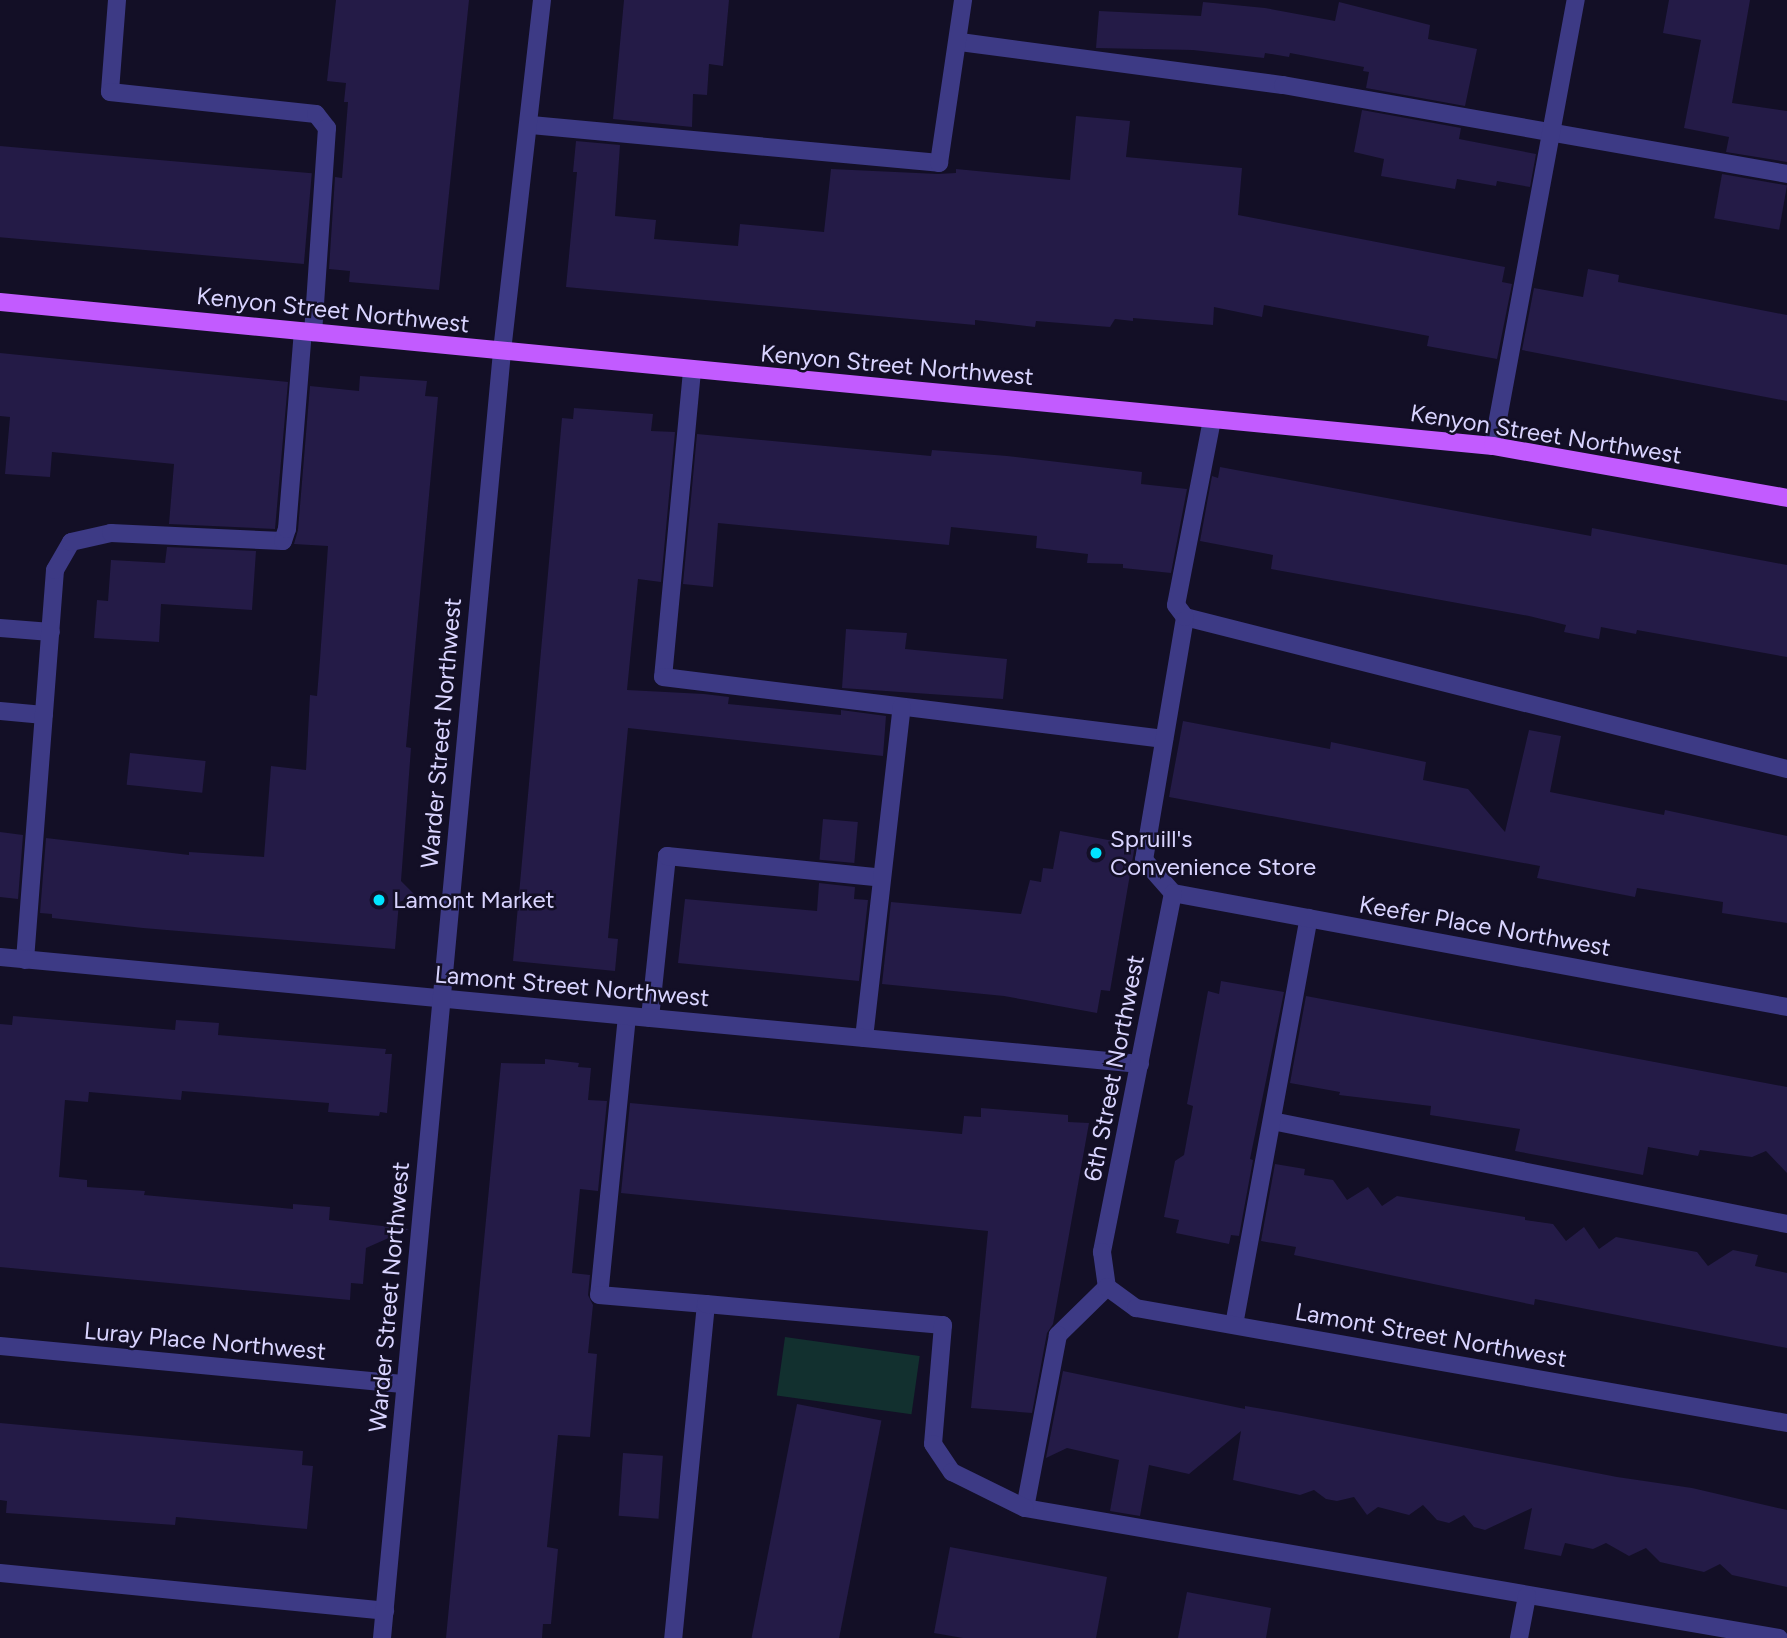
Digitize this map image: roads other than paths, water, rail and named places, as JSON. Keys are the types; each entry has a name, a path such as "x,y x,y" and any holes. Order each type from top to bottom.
{"main road":[{"name":"Kenyon Street Northwest","path":"0,302 1493,446 1787,498"}],"street":[{"path":"25,960 55,570 71,542 111,533 283,541 308,332 327,128 316,114 110,92 117,0"},
{"name":"Warder Street Northwest","path":"382,1638 502,351 531,125 542,0"},
{"path":"531,125 939,163 960,42 964,0"},
{"path":"1493,446 1576,0"},
{"path":"960,42 1283,85 1787,174"},
{"path":"692,370 663,677 1164,739"},
{"path":"1212,419 1176,605 1185,617 1787,769"},
{"path":"1173,893 1144,860 1185,617"},
{"path":"0,628 51,632"},
{"path":"864,1038 902,706"},
{"path":"0,711 44,715"},
{"path":"650,1018 667,856 882,878"},
{"name":"Keefer Place Northwest","path":"1173,893 1787,1007"},
{"name":"6th Street Northwest","path":"1107,1286 1102,1252 1173,893"},
{"path":"1234,1325 1309,918"},
{"name":"Lamont Street Northwest","path":"0,957 1140,1064"},
{"path":"627,1016 599,1295 943,1325 933,1444 952,1472 1025,1508 1779,1638"},
{"path":"1272,1121 1787,1224"},
{"path":"1025,1508 1058,1335 1107,1286"},
{"name":"Lamont Street Northwest","path":"1107,1286 1136,1307 1787,1423"},
{"path":"673,1638 706,1304"},
{"name":"Luray Place Northwest","path":"0,1346 405,1384"},
{"path":"0,1573 385,1611"},
{"path":"1519,1638 1527,1596"}],"place":[{"name":"Spruill's Convenience Store","path":"1096,853"},
{"name":"Lamont Market","path":"379,900"}]}
